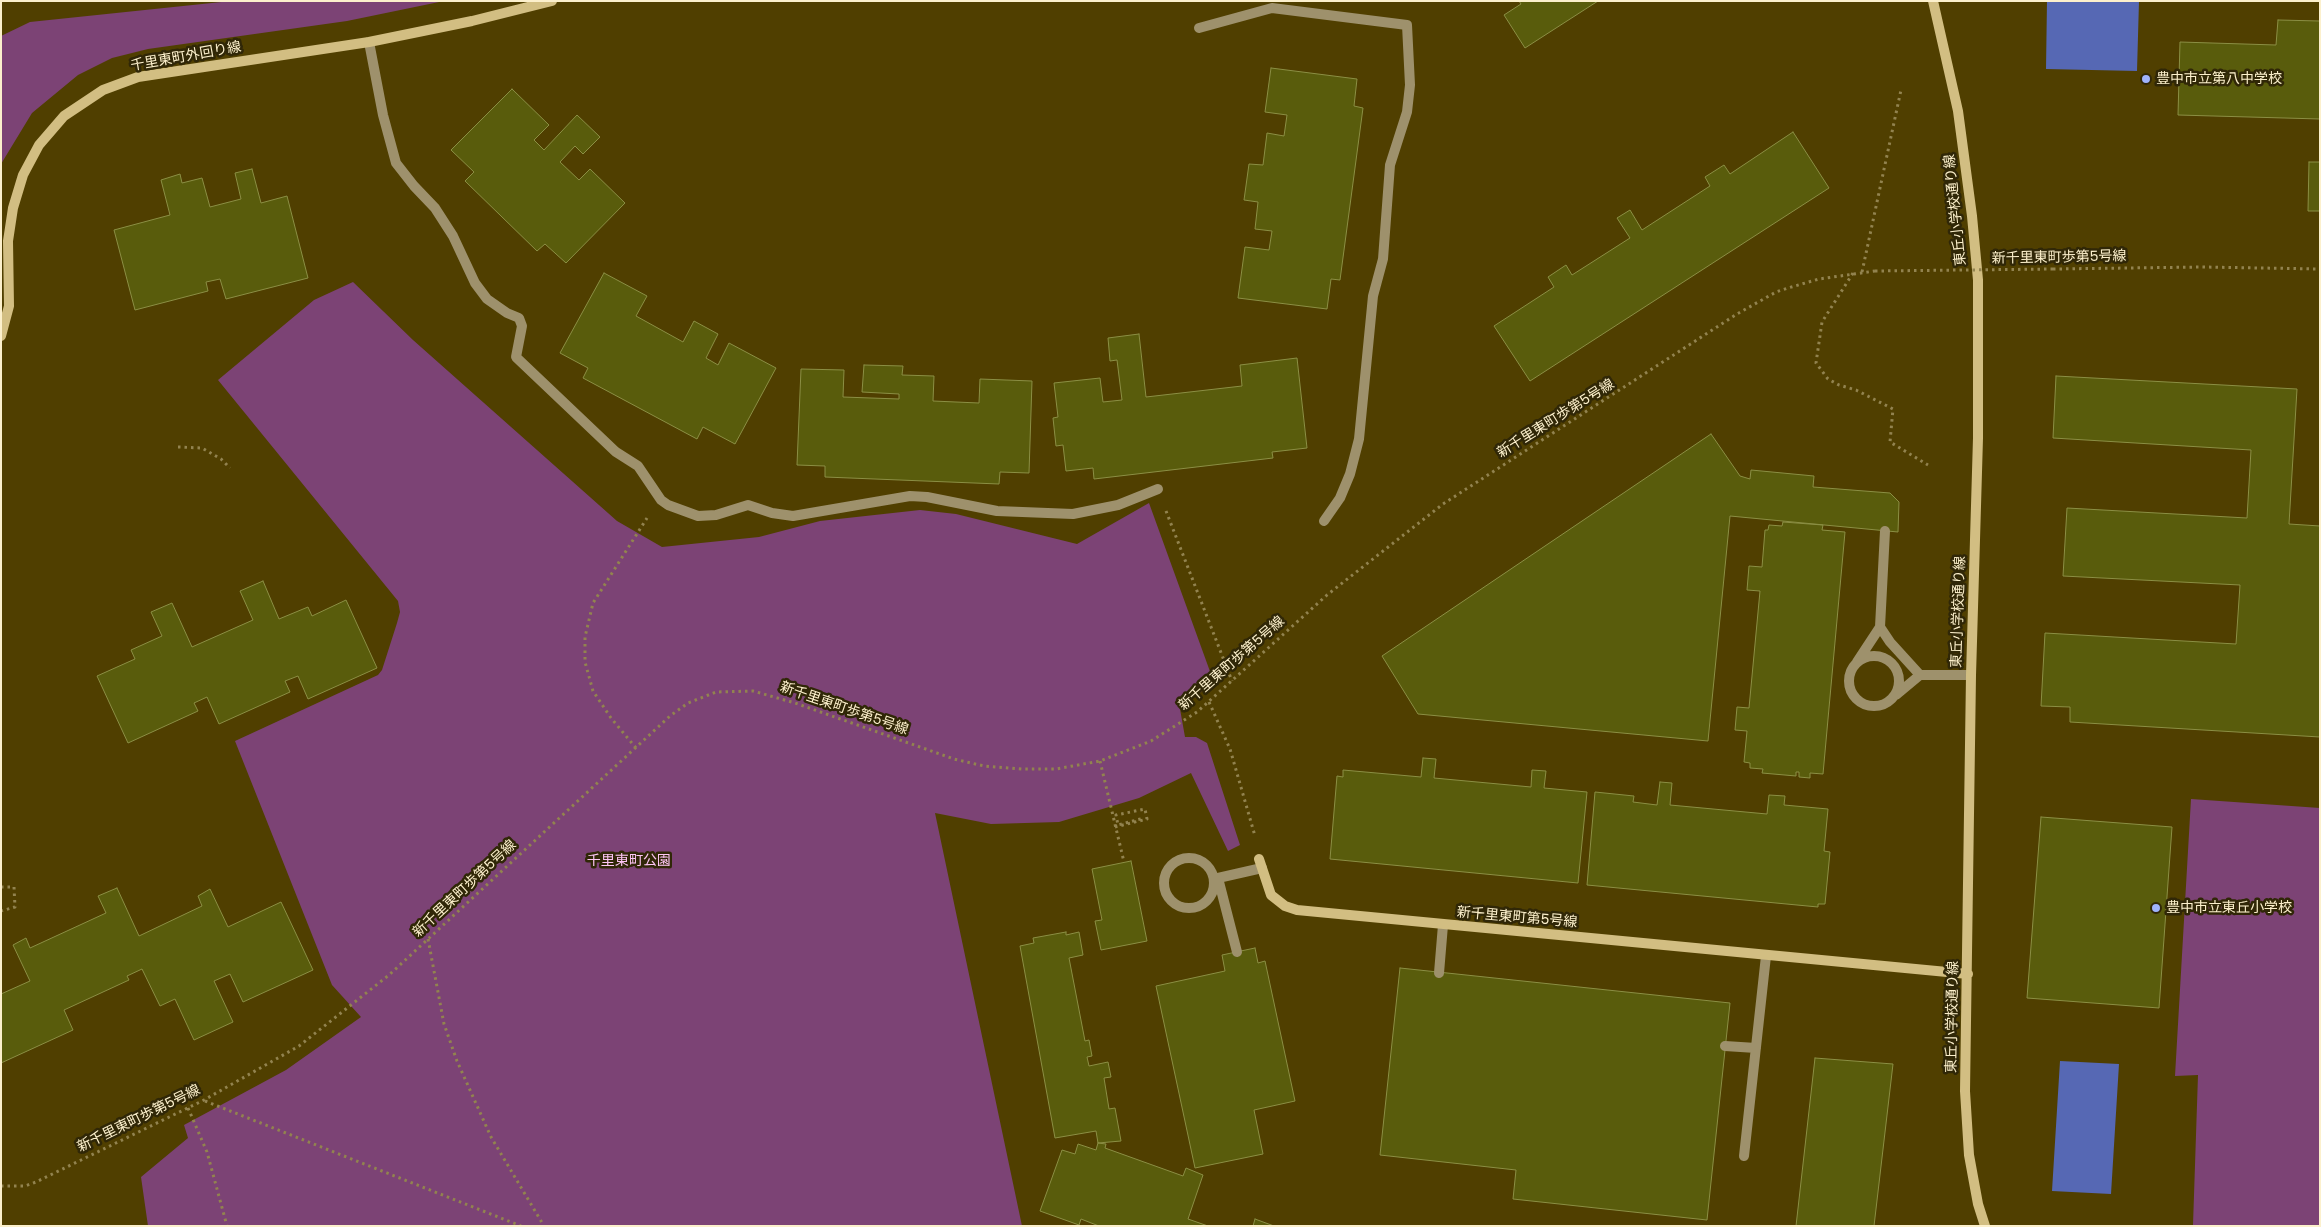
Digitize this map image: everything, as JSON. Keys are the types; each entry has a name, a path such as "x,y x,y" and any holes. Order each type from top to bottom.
{"street":[{"name":"千里東町外回り線","path":"1,336 9,306 8,241 12,208 23,175 39,145 64,116 103,90 138,77 369,42 472,21 552,1"},
{"name":"東丘小学校通り線","path":"1934,1 1958,112 1972,216 1978,280 1978,438 1971,675 1965,1116 1973,1183 1985,1226"},
{"name":"新千里東町第5号線","path":"1260,864 1271,895 1285,906 1297,910 1968,974"}],"lane":[{"path":"1199,28 1272,8 1408,25 1410,85 1407,112 1390,165 1383,259 1373,296 1359,439 1343,490 1324,521"},
{"path":"369,42 383,115 396,162 414,186 435,208 453,236 475,283 487,299 518,318 522,326 516,357 616,452 638,466 661,500 698,516 716,515 748,506 772,513 794,516 910,496 927,497 997,511 1073,514 1118,505 1158,489"},
{"path":"1885,531 1880,628 1850,673 1849,683 1852,693 1858,701 1877,707 1886,704 1920,675 1971,675"},
{"path":"1880,628 1920,675"},
{"path":"1855,665 1863,658 1872,656 1891,662 1897,670 1900,680 1899,689 1894,698"},
{"path":"1237,952 1216,880 1206,863 1197,859 1177,860 1165,875 1166,894 1172,902 1191,908 1208,899 1216,880 1260,864"},
{"path":"1438,972 1442,925"},
{"path":"1744,1156 1766,956"},
{"path":"1725,1046 1756,1048"}],"path":[{"path":"1862,272 1900,90"},
{"name":"新千里東町歩第5号線","path":"1,1186 25,1186 36,1182 204,1100 299,1046 389,974 636,748 688,703 716,692 753,691 795,703 954,759 984,766 1022,769 1056,768 1100,761 1151,741 1197,712 1327,595 1443,504 1776,292 1819,278 1874,271 2202,267 2320,269"},
{"path":"1853,273 1822,322 1816,363 1828,379 1839,385 1856,390 1893,410 1890,442 1928,465"},
{"path":"178,447 202,448 221,459 230,468"},
{"path":"1158,489 1232,681"},
{"path":"636,748 610,718 593,691 585,662 584,637 593,603 641,529 652,507 661,500"},
{"path":"1209,702 1230,749 1257,841 1260,864"},
{"path":"1100,761 1124,862"},
{"path":"1115,827 1147,819 1145,809 1116,815 1118,825 1144,818"},
{"path":"1,887 14,887 15,907 1,911"},
{"path":"428,939 444,1024 457,1061 491,1137 544,1226"},
{"path":"204,1100 520,1226"},
{"path":"188,1108 207,1152 227,1226"}],"green space":[{"path":"231,1 444,1 347,21 148,49 112,58 78,75 32,113 1,164 1,36 30,22"},
{"name":"千里東町公園","path":"353,282 413,340 617,521 662,547 759,537 820,521 920,510 956,514 1077,544 1149,503 1212,677 1212,683 1180,709 1185,737 1196,737 1207,743 1240,845 1228,851 1191,773 1139,798 1059,822 991,824 935,813 1022,1226 148,1226 141,1177 188,1138 184,1125 286,1070 361,1017 332,985 235,741 378,675 382,670 400,612 398,601 218,380 314,300"},
{"path":"2191,799 2320,808 2320,1226 2193,1225 2198,1075 2175,1076"}],"water":[{"path":"2047,1 2139,1 2137,71 2046,69"},
{"path":"2060,1061 2119,1064 2111,1194 2052,1191"}],"building":[{"path":"1519,1 1598,1 1525,48 1504,15 1521,4"},
{"path":"2278,20 2320,21 2320,119 2178,115 2180,42 2276,45"},
{"path":"1271,68 1357,79 1354,106 1363,108 1340,280 1331,279 1327,309 1238,298 1245,247 1269,250 1272,231 1255,229 1258,202 1244,200 1249,164 1263,165 1267,133 1284,136 1287,115 1265,112"},
{"path":"512,89 549,125 534,140 544,150 577,115 600,137 583,154 575,146 560,162 579,180 590,169 625,203 566,263 545,244 537,251 465,181 474,172 451,150"},
{"path":"1793,132 1829,188 1530,381 1494,326 1554,287 1548,277 1566,265 1572,275 1630,238 1617,218 1630,210 1642,230 1710,186 1705,177 1724,165 1730,174"},
{"path":"2309,162 2320,162 2320,211 2308,211"},
{"path":"252,169 261,203 287,196 308,278 226,299 220,279 206,282 208,291 135,310 114,230 170,215 161,180 180,174 182,183 202,178 210,207 241,199 235,173"},
{"path":"604,273 647,296 636,316 683,342 694,321 718,334 706,358 718,365 729,343 776,368 735,444 703,427 697,439 583,378 588,368 560,353"},
{"path":"1139,334 1146,397 1242,386 1240,365 1297,358 1307,448 1272,452 1273,458 1094,479 1093,468 1066,471 1063,445 1056,446 1053,418 1058,417 1054,383 1100,378 1103,402 1122,400 1117,360 1110,361 1108,338"},
{"path":"864,365 903,366 902,375 934,376 933,401 979,403 980,379 1032,381 1029,473 1000,472 999,484 825,477 825,466 797,465 801,369 844,370 843,397 899,399 899,394 862,392"},
{"path":"2056,376 2297,389 2289,524 2320,526 2320,737 2070,722 2070,707 2041,706 2045,633 2236,644 2240,585 2063,576 2067,508 2247,518 2251,450 2053,438"},
{"path":"1711,434 1740,476 1750,479 1751,470 1814,476 1813,487 1890,493 1899,502 1898,532 1730,516 1708,741 1418,714 1382,656"},
{"path":"1783,522 1823,525 1822,530 1845,532 1823,774 1810,773 1810,778 1799,777 1799,772 1796,772 1796,776 1762,773 1763,769 1750,768 1750,763 1744,762 1747,731 1735,730 1737,707 1749,708 1760,591 1747,590 1749,566 1762,567 1765,530 1768,530 1769,525 1782,526"},
{"path":"263,581 279,619 308,607 312,616 346,600 377,668 308,699 298,676 285,681 290,692 219,724 207,697 194,703 198,711 128,743 97,676 135,659 131,650 162,636 151,612 172,603 192,647 253,620 240,591"},
{"path":"1423,758 1436,759 1434,778 1531,787 1532,770 1546,771 1544,788 1587,792 1578,883 1330,859 1337,776 1343,777 1343,770 1421,777"},
{"path":"1660,782 1672,783 1670,805 1767,814 1769,795 1785,796 1784,805 1828,809 1824,851 1830,852 1825,904 1818,904 1818,907 1587,885 1595,792 1634,796 1633,802 1657,805"},
{"path":"2041,817 2172,827 2159,1008 2027,998"},
{"path":"1131,861 1147,941 1101,950 1095,921 1102,920 1092,869"},
{"path":"117,888 139,936 202,906 198,896 210,889 228,927 281,902 313,970 243,1002 230,974 214,981 233,1022 194,1040 175,999 160,1006 142,969 127,976 129,980 64,1010 73,1030 1,1063 1,994 30,981 13,945 26,938 30,948 106,913 98,896"},
{"path":"1066,932 1066,935 1079,932 1083,955 1069,958 1085,1041 1089,1040 1092,1056 1087,1057 1089,1066 1108,1062 1111,1077 1104,1078 1109,1109 1115,1108 1121,1141 1098,1143 1096,1131 1055,1138 1020,946 1034,943 1033,938"},
{"path":"1255,948 1258,963 1265,961 1295,1101 1254,1110 1263,1154 1195,1168 1156,986 1225,971 1222,955"},
{"path":"1400,968 1730,1003 1707,1220 1513,1199 1516,1170 1380,1155"},
{"path":"1815,1058 1893,1064 1874,1226 1796,1226"},
{"path":"1098,1143 1106,1144 1105,1148 1183,1176 1186,1168 1203,1175 1188,1219 1208,1226 1099,1226 1081,1219 1079,1225 1040,1211 1062,1150 1075,1154 1078,1144 1096,1150"},
{"path":"1255,1219 1274,1226 1253,1226"}],"place":[{"name":"豊中市立第八中学校","path":"2146,79"},
{"name":"豊中市立東丘小学校","path":"2156,908"}]}
